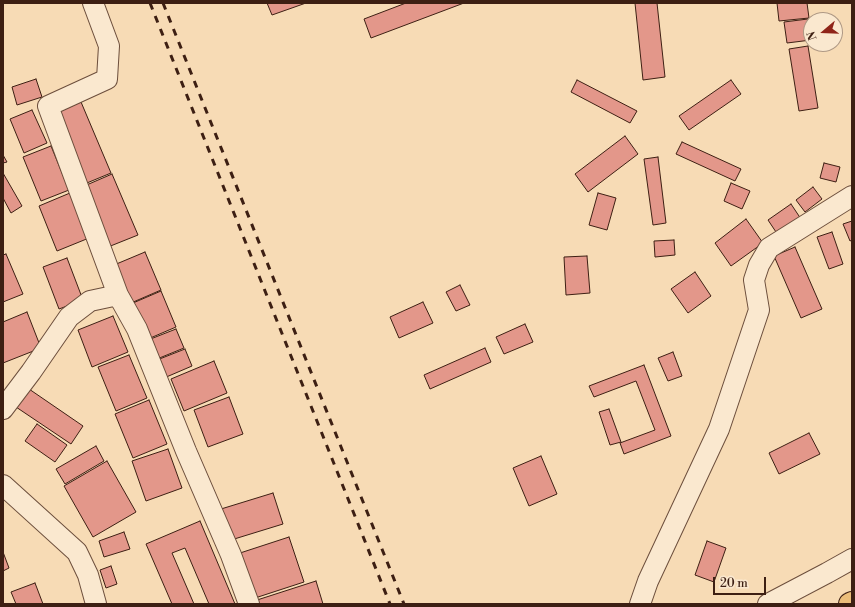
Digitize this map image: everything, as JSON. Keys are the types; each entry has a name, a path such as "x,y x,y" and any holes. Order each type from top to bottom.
{"street":[{"path":"93,3 109,46 107,79 48,106 118,295 137,329 186,451 231,556 249,604"},
{"path":"640,604 648,581 719,429 759,310 754,280 759,265 769,248 852,196"},
{"path":"3,409 69,317 90,301 118,295"},
{"path":"3,486 77,552 88,575 96,604"},
{"path":"768,604 852,559"}],"building":[{"path":"267,3 306,3 272,15"},
{"path":"406,3 464,3 371,38 364,19"},
{"path":"635,3 657,3 665,77 643,80"},
{"path":"777,3 807,3 808,12 803,12 803,19 779,21"},
{"path":"803,20 803,41 787,43 784,22"},
{"path":"803,47 803,52 809,52 818,108 799,111 789,49"},
{"path":"36,79 42,97 17,105 12,87"},
{"path":"577,80 637,111 630,123 571,92"},
{"path":"731,80 741,94 689,130 679,116"},
{"path":"81,102 111,173 82,185 52,115"},
{"path":"32,110 47,143 24,153 10,119"},
{"path":"625,136 638,154 588,192 575,174"},
{"path":"682,142 741,169 735,181 676,154"},
{"path":"51,146 69,190 41,201 23,157"},
{"path":"3,155 7,162 3,163"},
{"path":"658,157 666,223 653,225 644,159"},
{"path":"824,163 840,167 836,182 820,178"},
{"path":"3,173 22,206 11,213 3,198"},
{"path":"112,174 138,235 108,247 82,187"},
{"path":"731,183 750,191 742,209 724,201"},
{"path":"813,187 822,199 805,212 796,200"},
{"path":"70,193 89,238 57,251 39,206"},
{"path":"598,193 616,198 607,230 589,225"},
{"path":"791,204 801,219 778,235 768,220"},
{"path":"746,219 763,243 731,266 715,243"},
{"path":"852,221 852,240 850,241 843,224"},
{"path":"832,232 843,264 829,269 817,237"},
{"path":"674,240 675,255 655,257 654,241"},
{"path":"795,247 822,309 801,318 774,256"},
{"path":"145,252 161,290 131,303 114,265"},
{"path":"6,254 23,294 3,302 3,255"},
{"path":"587,256 590,293 566,295 564,257"},
{"path":"67,258 83,300 59,309 43,267"},
{"path":"695,272 711,296 688,313 671,289"},
{"path":"460,285 470,305 456,311 446,292"},
{"path":"161,291 176,327 148,339 133,303"},
{"path":"423,302 433,323 399,338 390,317"},
{"path":"27,312 41,348 3,363 3,322"},
{"path":"113,316 128,352 92,367 78,330"},
{"path":"525,324 533,342 504,354 496,337"},
{"path":"176,329 184,348 157,359 148,340"},
{"path":"485,348 491,362 430,389 424,375"},
{"path":"185,349 192,366 164,378 157,360"},
{"path":"673,352 682,376 668,381 658,358"},
{"path":"129,355 147,398 116,411 98,367"},
{"path":"214,361 227,393 184,411 171,379"},
{"path":"644,365 671,436 624,454 620,443 655,430 636,381 594,397 589,386"},
{"path":"29,389 83,426 71,444 16,407"},
{"path":"229,397 243,434 208,447 194,410"},
{"path":"149,400 167,444 133,458 115,414"},
{"path":"609,409 621,442 610,445 599,412"},
{"path":"37,424 67,445 55,462 25,441"},
{"path":"809,433 820,454 779,474 769,453"},
{"path":"96,446 104,461 65,484 56,469"},
{"path":"168,449 182,488 146,501 132,461"},
{"path":"541,456 557,494 529,506 513,468"},
{"path":"107,461 136,512 93,537 64,486"},
{"path":"273,493 283,524 231,540 221,509"},
{"path":"200,521 235,604 209,604 185,548 172,553 194,604 172,604 146,544"},
{"path":"124,532 130,549 104,557 99,541"},
{"path":"289,537 304,582 252,599 237,554"},
{"path":"707,541 726,548 714,582 695,575"},
{"path":"3,552 9,568 3,571"},
{"path":"111,566 117,584 106,588 100,570"},
{"path":"316,581 323,604 254,604 254,601"},
{"path":"35,583 43,604 16,604 11,592"}],"railway":[{"path":"150,3 390,604"},
{"path":"163,3 404,604"}]}
